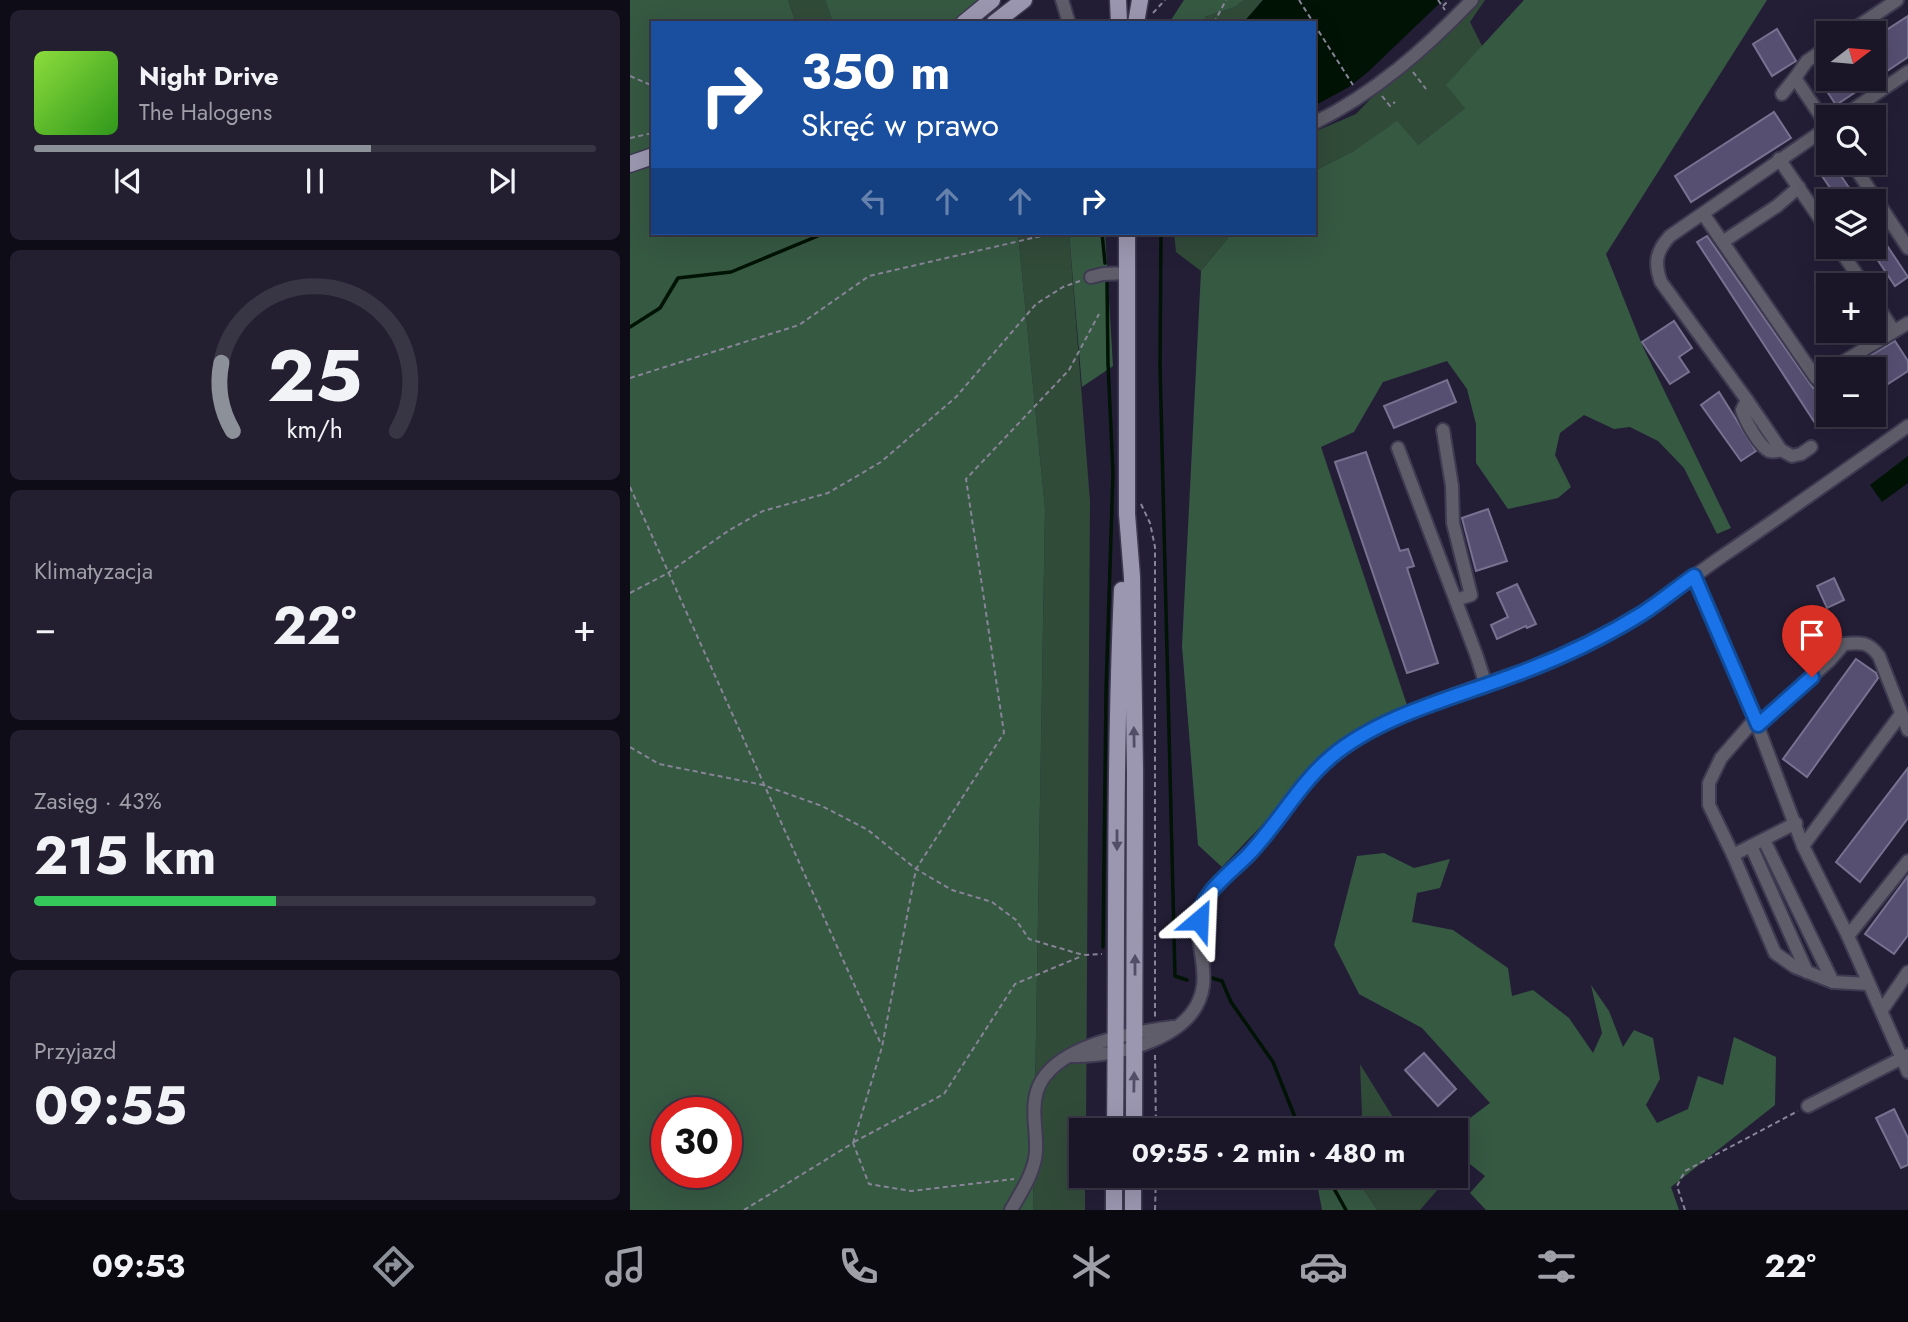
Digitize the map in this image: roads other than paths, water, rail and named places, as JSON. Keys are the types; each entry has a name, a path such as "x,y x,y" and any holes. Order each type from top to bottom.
{"main road":[{"path":"966,21 992,0"},
{"path":"997,21 1024,0"},
{"path":"1118,0 1119,21"},
{"path":"1140,0 1142,21"},
{"path":"630,164 651,157"},
{"path":"1115,1118 1117,703 1127,514 1127,235"},
{"path":"1127,514 1132,577 1135,771 1133,1118"},
{"path":"1114,1210 1115,1188"},
{"path":"1133,1188 1133,1210"}],"street":[{"path":"1062,0 1068,21"},
{"path":"1316,122 1340,110 1406,63 1472,0"},
{"path":"1866,21 1897,0"},
{"path":"1782,94 1807,61 1816,55"},
{"path":"1860,105 1908,72"},
{"path":"1795,78 1816,108"},
{"path":"1811,447 1792,456 1782,450 1661,282 1656,267 1657,252 1670,236 1816,135"},
{"path":"1779,159 1816,212"},
{"path":"1860,175 1908,248"},
{"path":"1724,241 1777,206 1799,187"},
{"path":"1704,215 1816,378"},
{"path":"1091,277 1127,273"},
{"path":"1886,319 1894,331"},
{"path":"1851,357 1908,323"},
{"path":"1011,1210 1035,1164 1037,1091 1049,1071 1099,1043 1117,1044 1165,1035 1193,1013 1204,985 1199,920 1204,903 1330,758 1349,744 1422,706 1515,675 1590,642 1645,612 1908,426"},
{"path":"1443,430 1452,486 1453,523 1471,595 1456,600"},
{"path":"1398,448 1486,685"},
{"path":"1694,576 1756,722 1803,846 1905,1057 1908,1072"},
{"path":"1869,984 1833,982 1795,967 1775,953 1734,855 1709,805 1709,783 1721,758 1756,722 1830,660 1844,644 1858,642 1872,646 1879,656 1908,730"},
{"path":"1803,846 1900,714"},
{"path":"1734,855 1796,823"},
{"path":"1764,840 1833,982"},
{"path":"1751,846 1807,972"},
{"path":"1848,936 1908,861"},
{"path":"1882,1010 1908,972"},
{"path":"1808,1105 1905,1057"}],"waterway":[{"path":"630,327 660,308 678,278 731,272 820,235"},
{"path":"1102,235 1105,263"},
{"path":"1161,235 1160,365 1175,976 1187,980"},
{"path":"1103,947 1106,692 1113,473 1107,283"},
{"path":"1212,978 1222,981 1231,1002 1273,1062 1295,1118"},
{"path":"1334,1188 1346,1210"}]}
